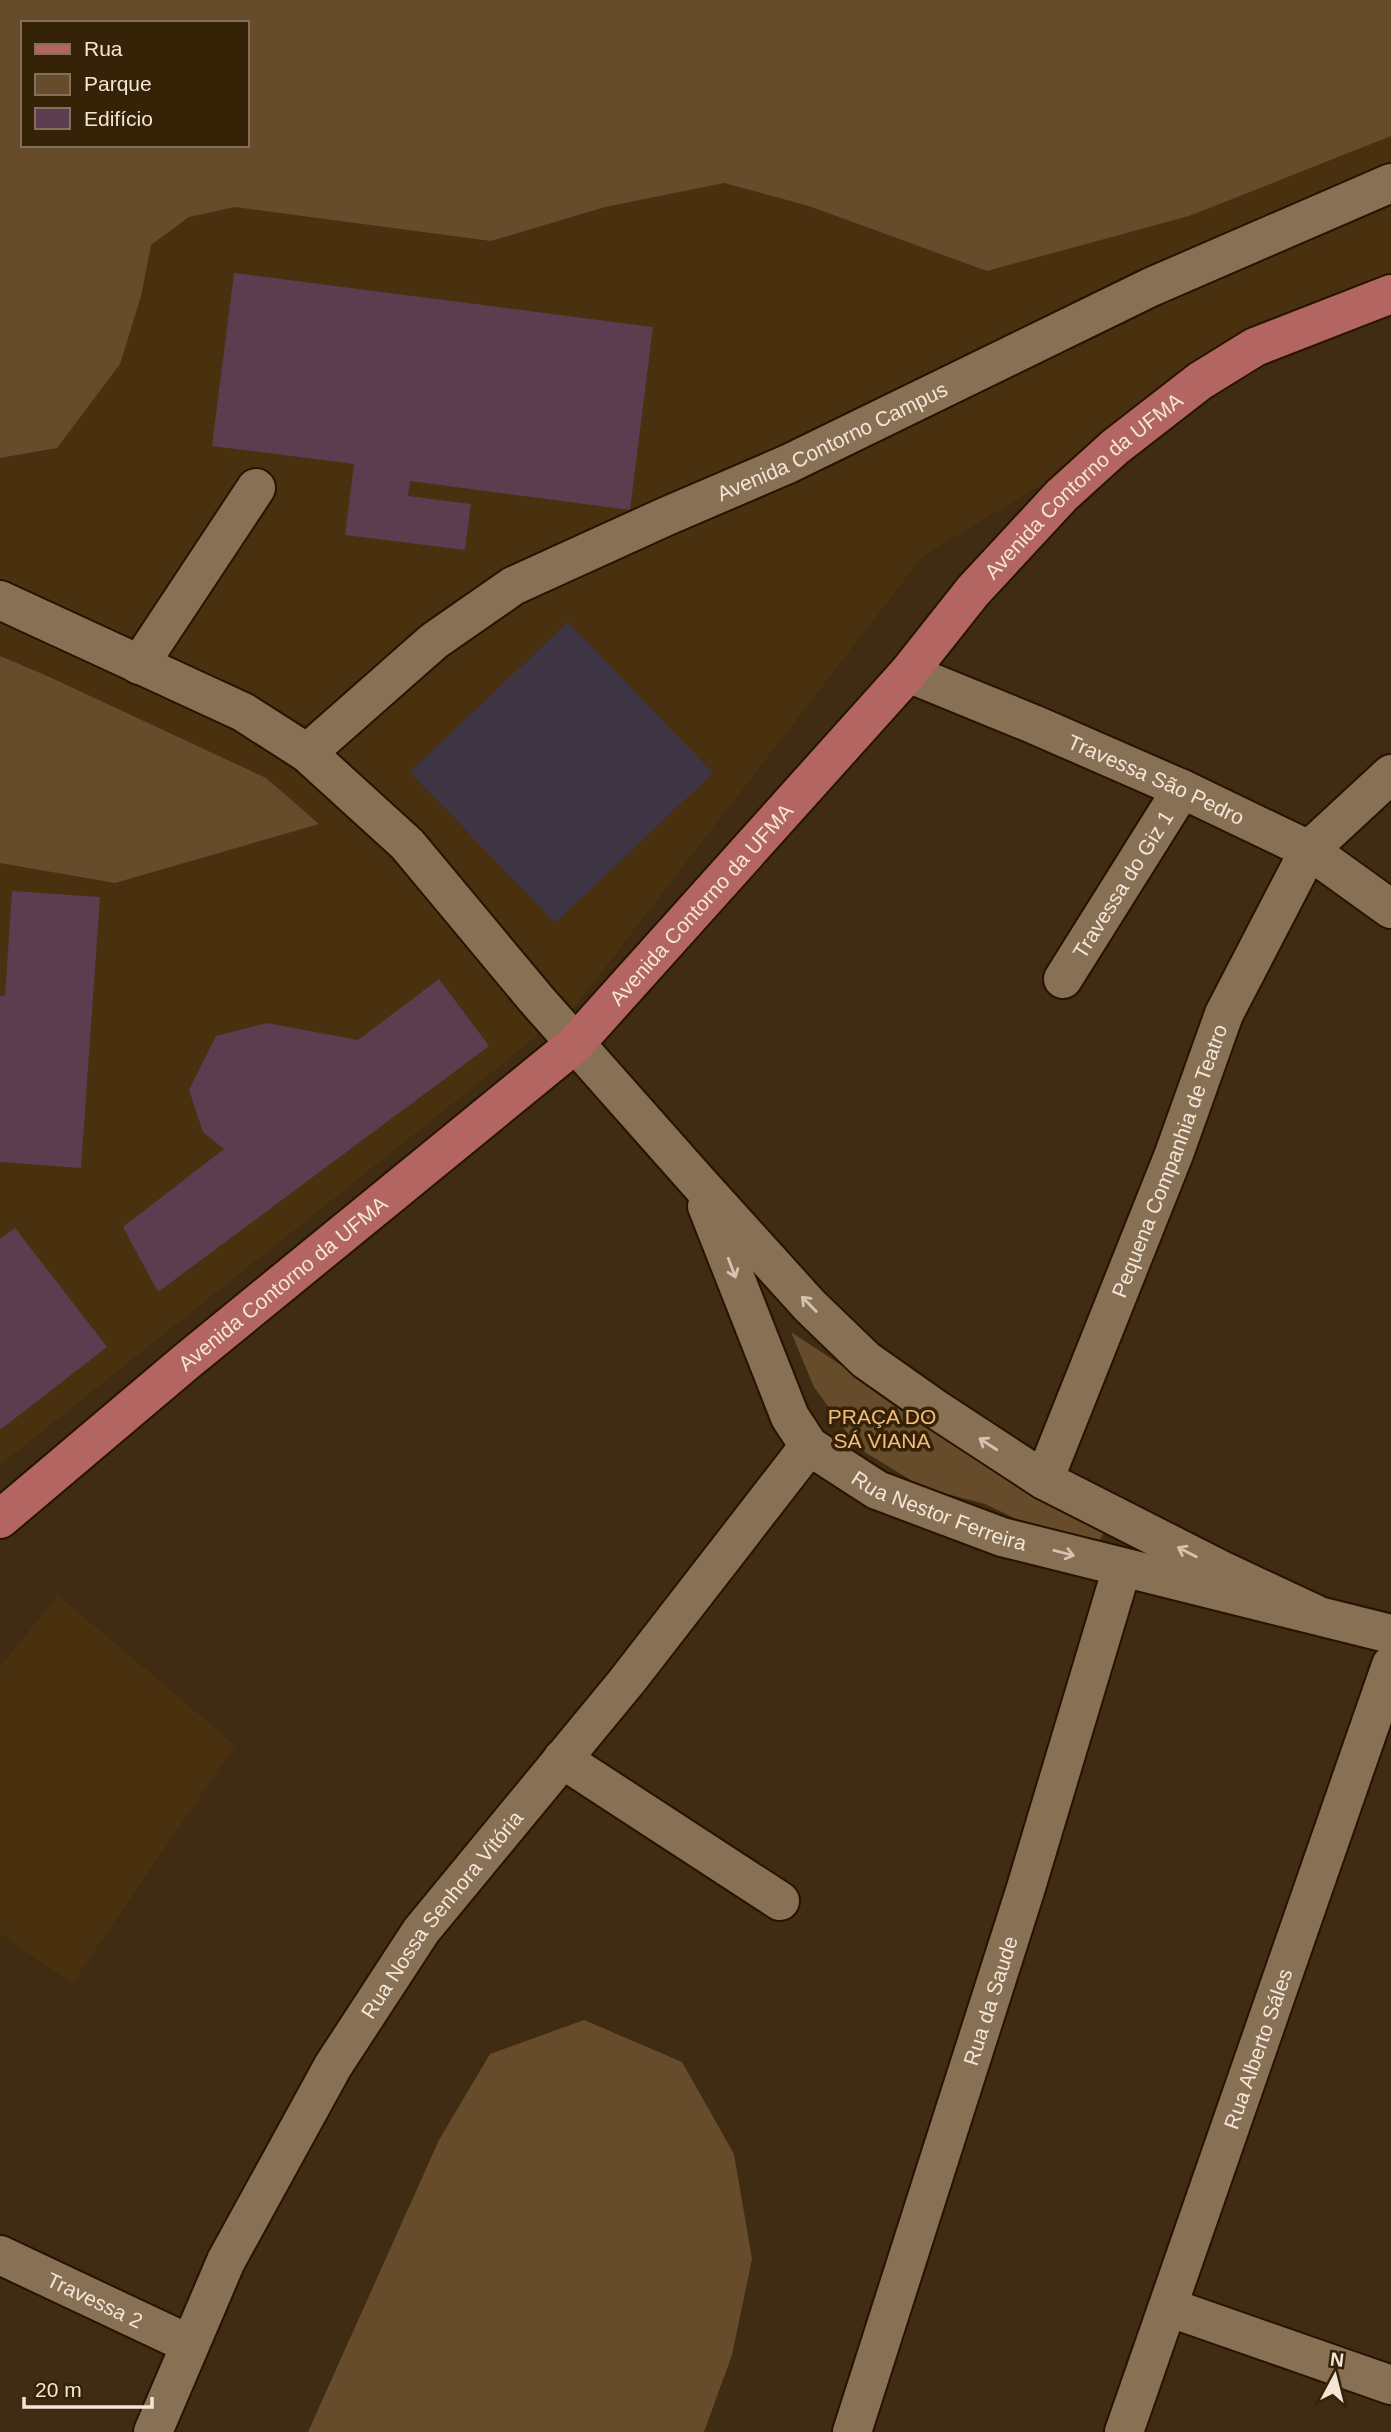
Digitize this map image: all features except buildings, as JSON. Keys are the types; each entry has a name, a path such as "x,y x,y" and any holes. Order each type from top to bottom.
{"main road":[{"name":"Avenida Contorno da UFMA","path":"0,1519 187,1361 575,1044 908,673 973,591 1062,495 1115,447 1200,381 1255,347 1391,294"}],"street":[{"name":"Avenida Contorno Campus","path":"307,753 434,641 513,586 788,464 1152,287 1391,183"},
{"path":"139,666 256,488"},
{"name":"Rua Nestor Ferreira","path":"0,600 243,712 307,753 407,844 575,1044 810,1306 866,1360 1044,1480 1221,1570 1315,1614"},
{"name":"Travessa São Pedro","path":"908,673 1182,789 1309,850 1391,909"},
{"path":"1309,850 1391,774"},
{"name":"Travessa do Giz 1","path":"1063,979 1182,789"},
{"name":"Pequena Companhia de Teatro","path":"1044,1480 1174,1154 1224,1014 1309,850"},
{"name":"Rua Nestor Ferreira","path":"698,1182 790,1417 809,1446 877,1490 1002,1537 1391,1634"},
{"name":"Rua Nossa Senhora Vitória","path":"153,2432 226,2261 333,2066 421,1931 635,1670 809,1446"},
{"name":"Rua da Saude","path":"852,2432 1025,1891 1122,1568"},
{"name":"Rua Alberto Sáles","path":"1124,2432 1391,1665"},
{"path":"562,1759 780,1901"},
{"name":"Travessa 2","path":"0,2255 189,2344"},
{"path":"1168,2307 1391,2385"}],"shaded area":[{"path":"0,0 1391,0 1391,287 1312,322 923,556 576,1005 0,1465"},
{"path":"568,622 713,773 555,923 410,772"},
{"path":"58,1595 235,1745 72,1984 0,1933 0,1667"}],"green space":[{"path":"0,0 1391,0 1391,136 1189,216 987,271 809,206 724,183 605,207 491,241 235,207 189,217 151,245 141,296 120,364 57,448 0,458"},
{"path":"0,656 266,778 319,824 115,883 0,863"},
{"name":"PRAÇA DO SÁ VIANA","path":"791,1332 900,1404 1097,1523 1103,1534 1098,1543 1062,1541 985,1504 924,1488 858,1448 814,1387"},
{"path":"584,2020 682,2062 734,2154 752,2259 732,2355 704,2432 308,2432 439,2140 490,2054"}]}
